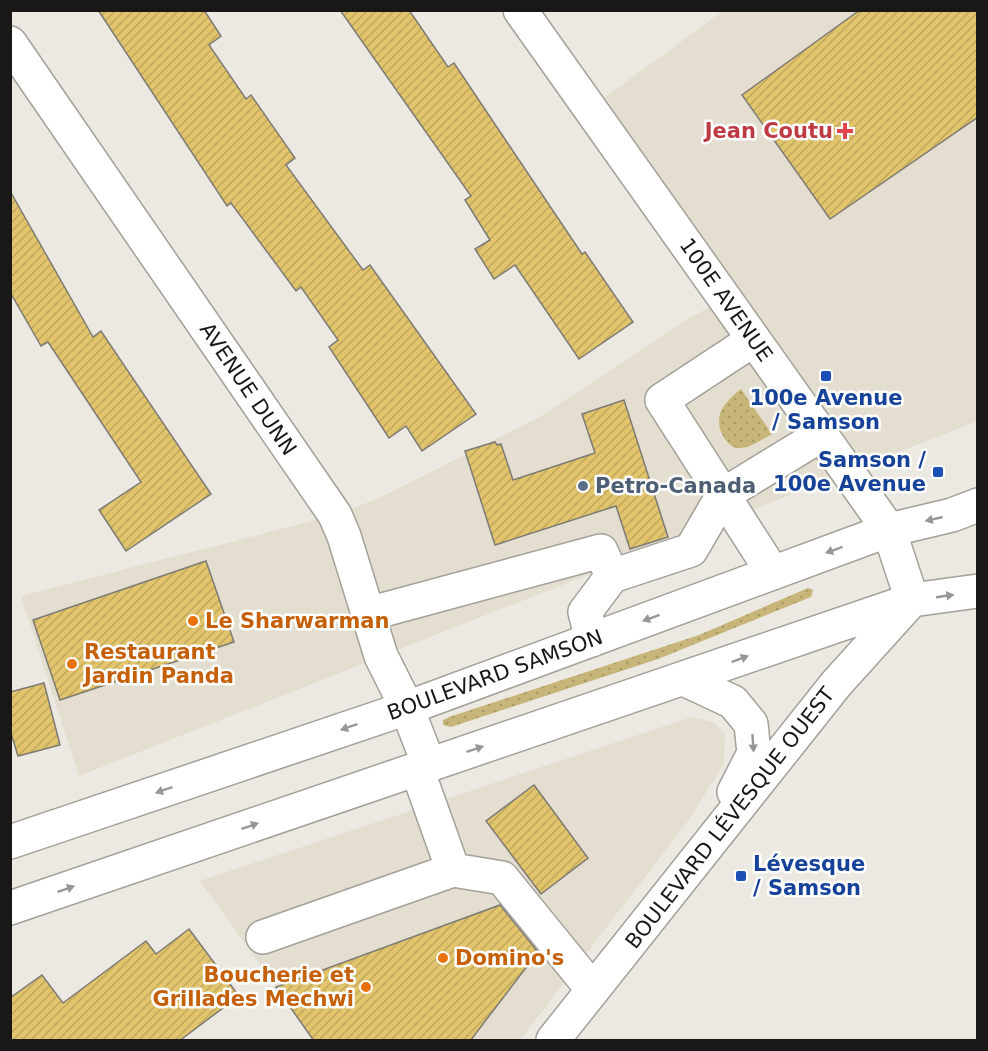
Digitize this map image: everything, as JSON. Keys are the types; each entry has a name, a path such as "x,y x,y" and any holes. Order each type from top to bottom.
{"street":[{"name":"100E AVENUE","path":"520,10 889,530 912,600"},
{"name":"AVENUE DUNN","path":"10,43 335,515 345,536 381,656 407,708 453,870"},
{"path":"753,340 662,400 773,573"},
{"path":"592,640 585,612 612,576 691,550 723,495 821,435"},
{"name":"BOULEVARD SAMSON","path":"10,842 407,708 889,530 952,515 978,505"},
{"path":"368,614 602,551 612,576"},
{"path":"10,908 686,680 791,640 912,600 978,591"},
{"name":"BOULEVARD LÉVESQUE OUEST","path":"553,1041 836,684 912,600"},
{"path":"686,680 733,702 751,724 754,753 704,852"},
{"path":"263,937 453,870 502,878 594,990"}],"shaded area":[{"path":"723,11 977,11 977,421 79,776 21,596 335,515 379,498 538,418 691,317 725,299 589,109"},
{"path":"741,389 772,434 751,445 737,448 724,438 719,422 725,404"},
{"path":"808,588 813,590 811,597 658,659 451,727 443,725 443,720 449,717 699,635"},
{"path":"692,717 713,722 725,734 724,764 688,821 520,1040 314,1040 200,881"}],"building":[{"path":"98,10 204,10 221,36 209,45 246,99 251,95 295,158 286,165 363,270 370,265 476,414 422,451 406,426 389,438 329,347 338,340 301,287 296,291 231,203 227,206"},
{"path":"340,10 409,10 448,67 454,63 582,254 585,252 633,322 579,359 515,265 494,279 475,249 490,240 465,200 471,196"},
{"path":"860,10 978,10 978,117 830,219 742,95"},
{"path":"10,191 93,337 101,331 211,494 126,551 99,510 141,482 48,342 41,346 10,292"},
{"path":"624,400 668,537 630,549 616,506 495,545 465,451 495,442 497,445 501,444 513,480 595,453 582,414"},
{"path":"206,561 234,642 60,700 33,620"},
{"path":"44,683 60,745 18,756 10,730 10,692"},
{"path":"534,785 588,858 541,894 486,821"},
{"path":"500,905 538,952 470,1041 314,1041 276,987"},
{"path":"189,929 239,996 179,1041 10,1041 10,998 42,975 63,1003 146,941 156,954"}],"place":[{"name":"Jean Coutu","path":"845,131"},
{"name":"100e Avenue / Samson","path":"826,376"},
{"name":"Samson / 100e Avenue","path":"938,472"},
{"name":"Petro-Canada","path":"583,486"},
{"name":"Le Sharwarman","path":"193,621"},
{"name":"Restaurant Jardin Panda","path":"72,664"},
{"name":"Lévesque / Samson","path":"741,876"},
{"name":"Domino's","path":"443,958"},
{"name":"Boucherie et Grillades Mechwi","path":"366,987"}]}
